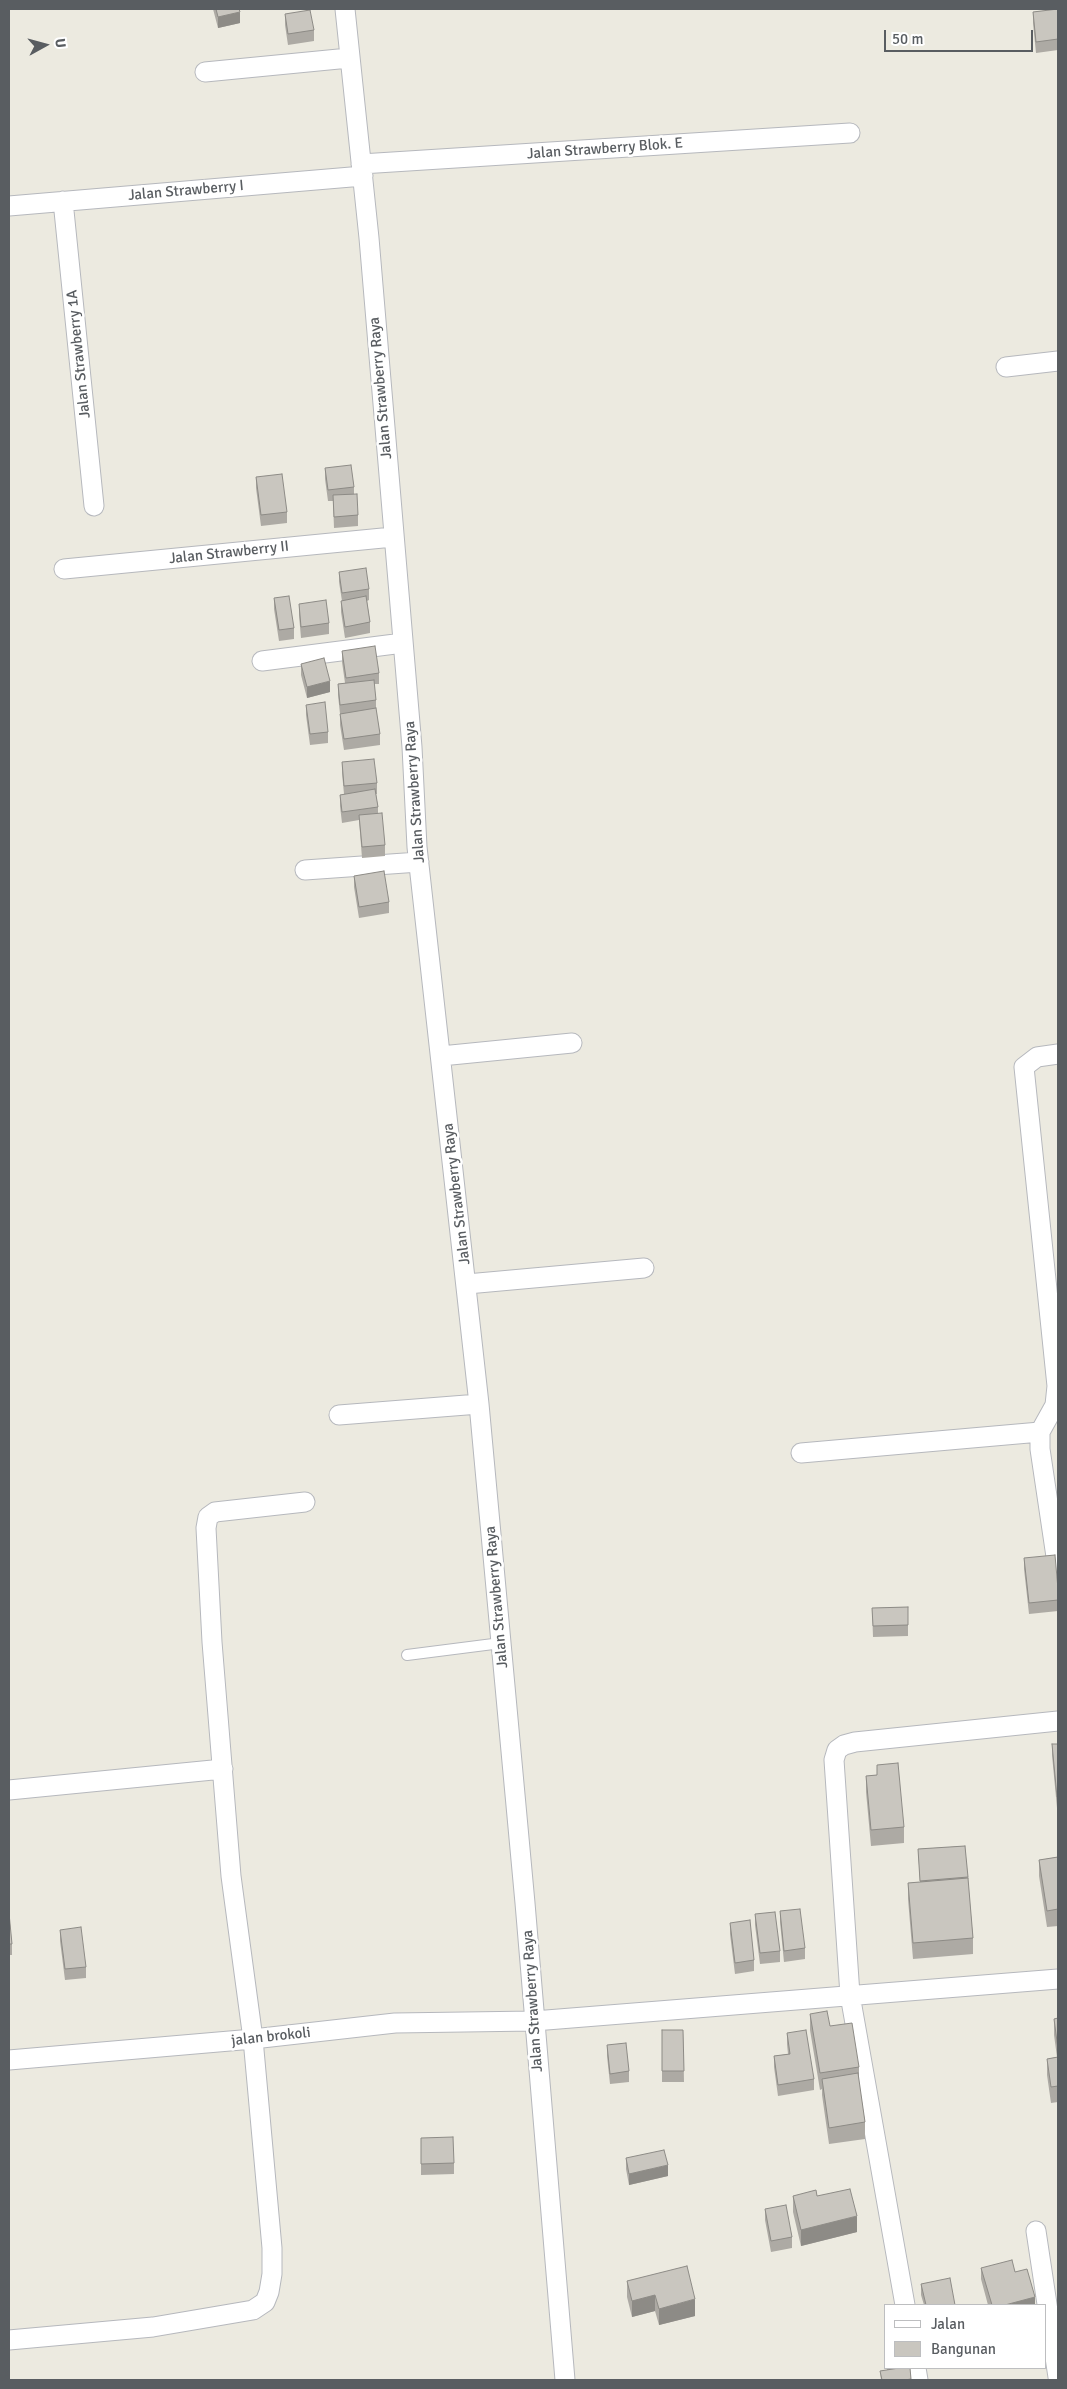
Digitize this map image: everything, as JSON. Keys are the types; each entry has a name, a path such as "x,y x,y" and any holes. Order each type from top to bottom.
{"street":[{"name":"Jalan Strawberry Raya","path":"345,9 362,170 403,643 419,862 479,1404 525,1902 565,2380"},
{"path":"204,72 349,58"},
{"name":"Jalan Strawberry Blok. E","path":"362,170 850,133"},
{"name":"Jalan Strawberry I","path":"9,206 362,170"},
{"name":"Jalan Strawberry 1A","path":"63,201 94,506"},
{"path":"1006,367 1058,361"},
{"name":"Jalan Strawberry II","path":"64,569 393,537"},
{"path":"262,661 403,643"},
{"path":"306,870 419,862"},
{"path":"441,1056 572,1044"},
{"path":"1058,1054 1037,1057 1024,1067 1056,1386 1054,1415 1040,1432 1040,1448 1058,1570"},
{"path":"467,1284 644,1268"},
{"path":"339,1415 479,1404"},
{"path":"800,1453 1040,1432"},
{"path":"9,2340 153,2327 253,2310 264,2302 272,2274 272,2248 253,2039 231,1876 212,1642 206,1528 208,1517 216,1512 305,1502"},
{"path":"905,2304 850,1995 834,1760 837,1750 844,1745 854,1742 1058,1721"},
{"path":"9,1790 222,1768"},
{"name":"jalan brokoli","path":"9,2060 253,2039 396,2023 534,2021 1058,1979"},
{"path":"1036,2231 1058,2377"}],"lane":[{"path":"408,1656 501,1643"}],"building":[{"path":"216,9 239,9 240,12 218,17"},
{"path":"1058,9 1058,39 1036,42 1033,12"},
{"path":"310,10 314,30 288,34 285,14"},
{"path":"351,465 354,487 328,490 325,468"},
{"path":"282,474 287,512 261,515 256,477"},
{"path":"357,494 358,515 334,517 333,495"},
{"path":"366,568 369,589 342,593 339,572"},
{"path":"289,596 294,628 279,630 274,598"},
{"path":"366,596 370,622 345,627 341,601"},
{"path":"326,600 329,623 301,627 299,604"},
{"path":"375,646 379,673 346,678 342,651"},
{"path":"324,658 330,681 307,687 301,664"},
{"path":"374,680 376,700 340,705 338,684"},
{"path":"325,702 328,732 310,734 306,705"},
{"path":"376,708 380,734 344,739 340,714"},
{"path":"374,759 377,783 344,786 342,762"},
{"path":"375,789 378,807 342,812 340,795"},
{"path":"382,813 385,845 362,847 359,815"},
{"path":"384,871 389,902 359,907 354,876"},
{"path":"1055,1555 1058,1600 1029,1603 1024,1558"},
{"path":"908,1607 908,1625 873,1626 872,1608"},
{"path":"1052,1744 1058,1744 1058,1797 1057,1797"},
{"path":"898,1763 904,1827 871,1830 866,1776 877,1775 877,1765"},
{"path":"965,1846 968,1877 920,1881 918,1849"},
{"path":"1058,1857 1058,1909 1047,1911 1039,1860"},
{"path":"968,1878 973,1938 913,1943 908,1883"},
{"path":"800,1909 805,1948 784,1951 780,1911"},
{"path":"775,1912 780,1951 760,1953 755,1914"},
{"path":"9,1913 12,1944 9,1944"},
{"path":"750,1920 754,1960 735,1963 730,1923"},
{"path":"81,1927 86,1967 65,1969 60,1930"},
{"path":"827,2011 830,2026 852,2023 859,2067 820,2073 810,2014"},
{"path":"1058,2018 1058,2049 1054,2019"},
{"path":"662,2030 683,2030 684,2071 662,2071"},
{"path":"806,2030 814,2079 778,2085 774,2056 790,2054 787,2033"},
{"path":"626,2043 629,2071 610,2074 607,2045"},
{"path":"1058,2057 1058,2086 1051,2087 1047,2059"},
{"path":"858,2073 865,2122 829,2128 822,2079"},
{"path":"453,2137 454,2163 421,2164 421,2138"},
{"path":"664,2150 668,2165 629,2174 626,2158"},
{"path":"850,2189 857,2216 801,2230 793,2196 816,2190 817,2196"},
{"path":"786,2205 792,2237 771,2241 765,2209"},
{"path":"1012,2260 1015,2272 1027,2269 1035,2297 1009,2304 992,2304 981,2268"},
{"path":"687,2266 695,2299 659,2309 655,2295 632,2301 627,2281"},
{"path":"950,2278 955,2304 926,2304 921,2284"},
{"path":"910,2369 911,2379 882,2380 880,2371"}]}
